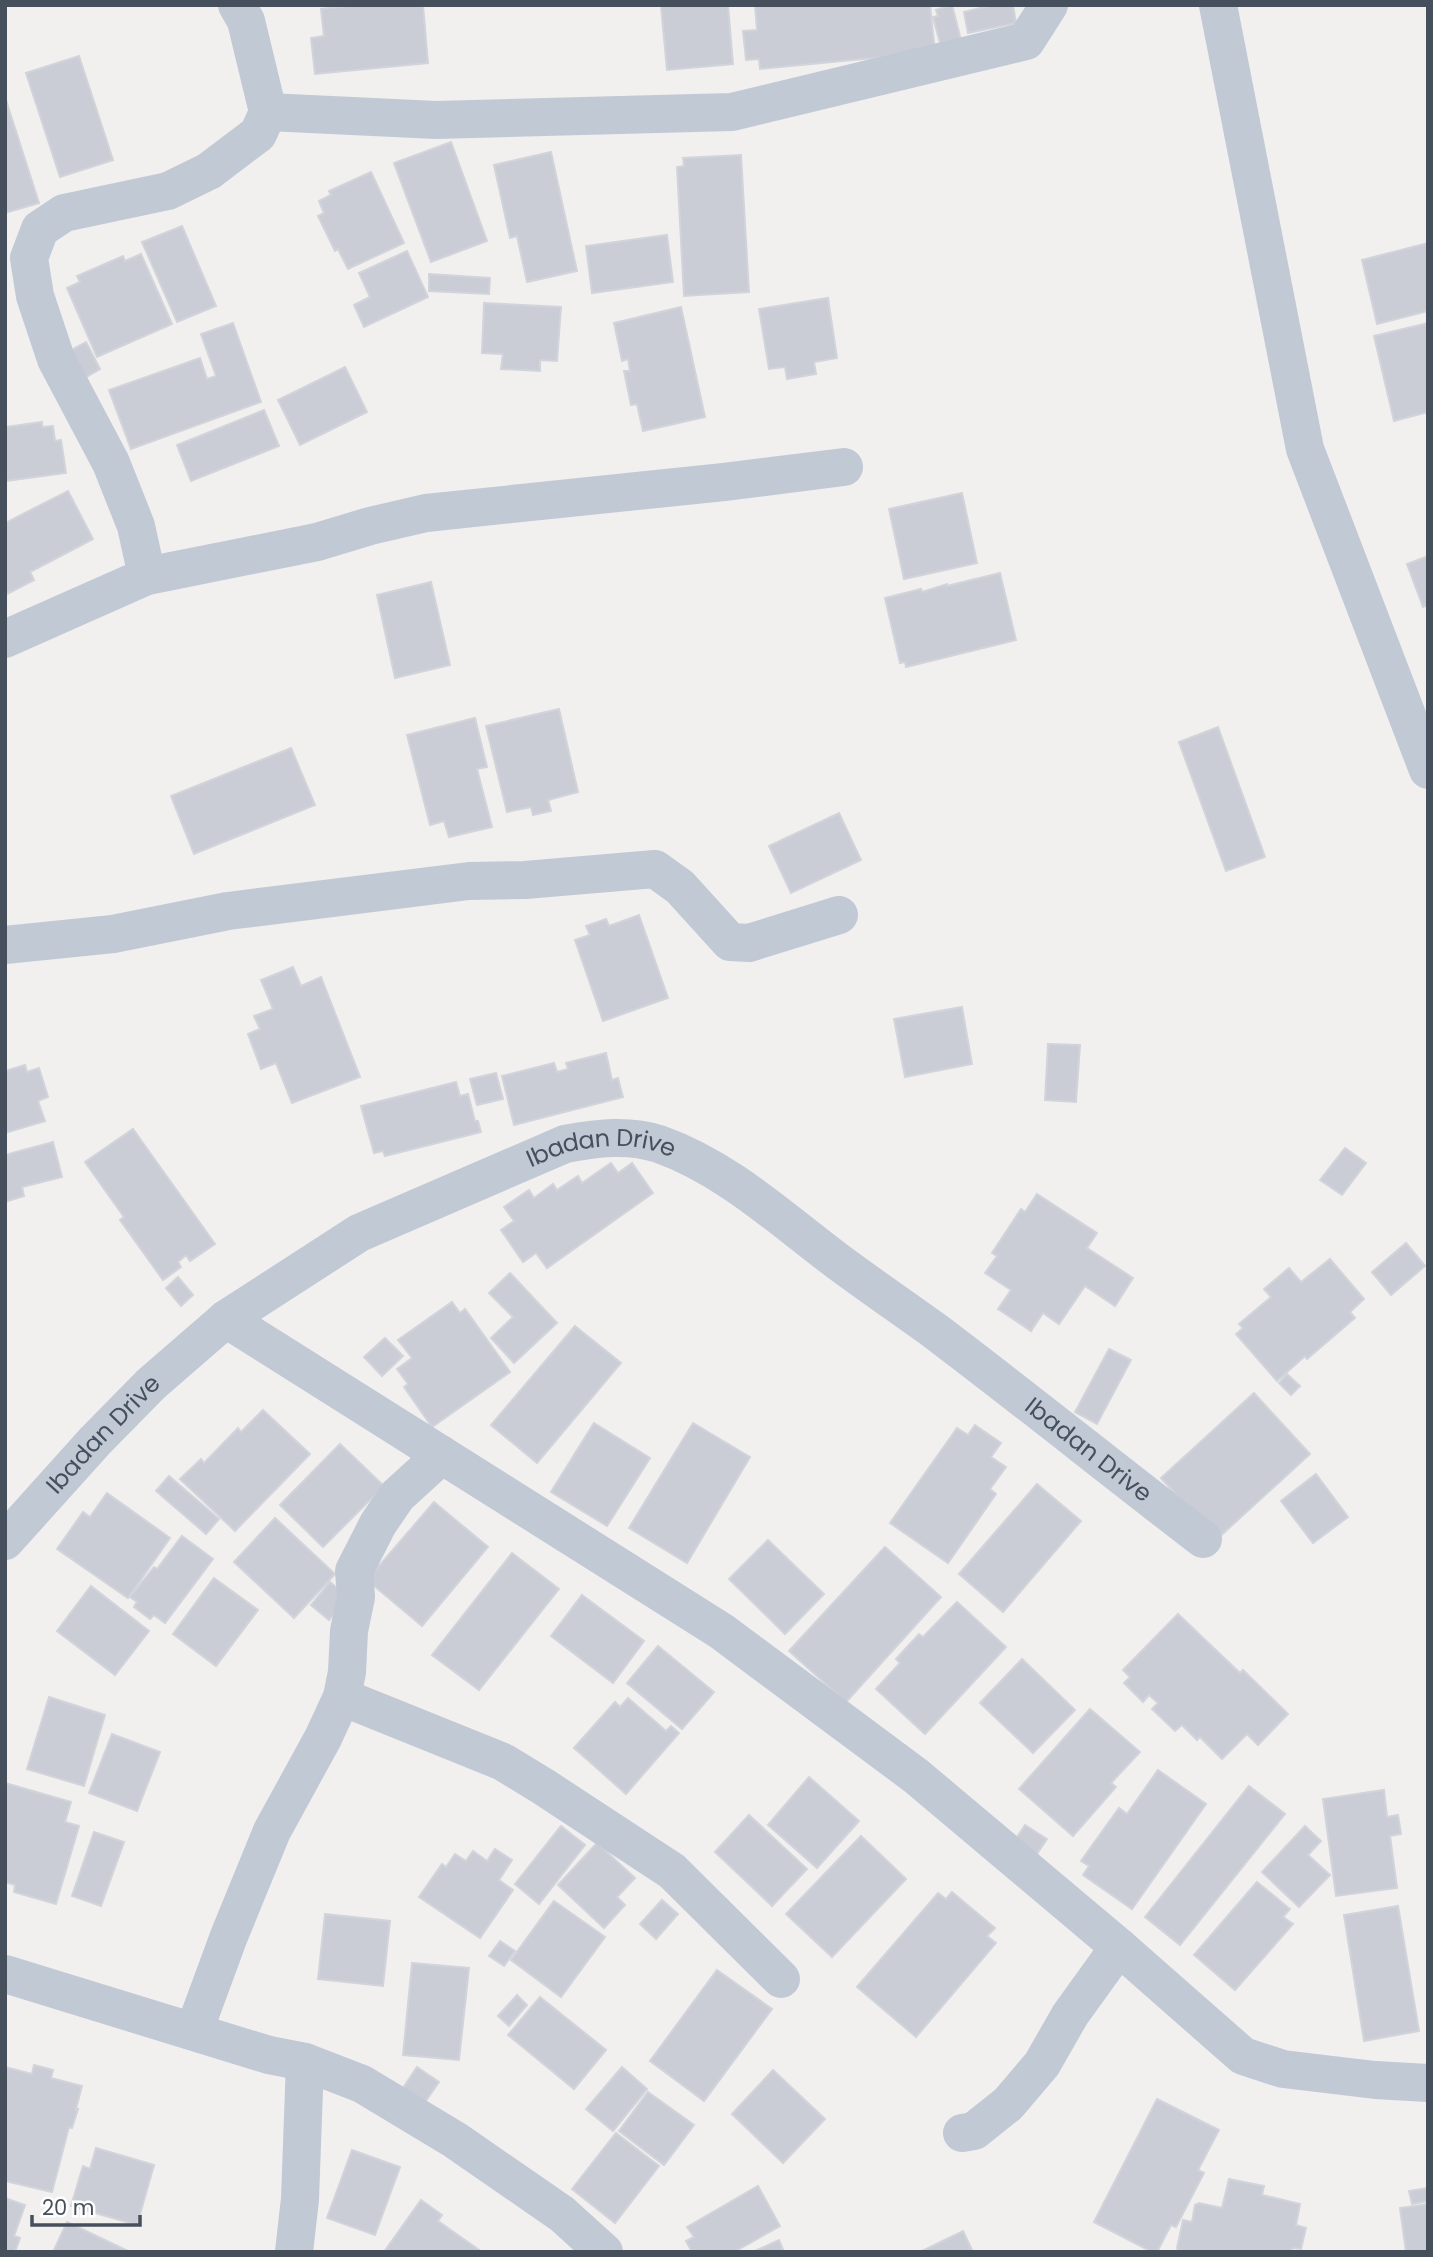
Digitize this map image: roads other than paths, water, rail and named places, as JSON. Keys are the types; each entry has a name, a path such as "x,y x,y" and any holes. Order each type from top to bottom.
{"street":[{"path":"5,242 40,229 64,213 168,191 209,171 258,134 268,112 246,21 237,5"},
{"path":"268,112 436,120 732,111 1026,41 1049,5"},
{"path":"1218,5 1305,449 1428,769"},
{"path":"40,229 29,258 35,296 56,359 111,463 136,526 147,576"},
{"path":"5,639 147,576 307,544 426,513 844,467"},
{"path":"5,945 113,934 228,911 469,881 525,880 655,869 680,887 730,942 749,943 839,915"},
{"name":"Ibadan Drive","path":"5,1541 150,1384 226,1319 359,1233 565,1144 598,1137 658,1144 703,1164 757,1197 838,1262 935,1331 1203,1539"},
{"path":"226,1319 721,1631 916,1776 1119,1947 1243,2056 1283,2068 1375,2080 1428,2083"},
{"path":"194,2031 272,1831 323,1738 342,1697 347,1672 349,1631 356,1597 354,1571 397,1496 442,1455"},
{"path":"342,1697 503,1762 555,1794 671,1871 781,1979"},
{"path":"962,2133 974,2131 1008,2104 1042,2064 1070,2015 1119,1947"},
{"path":"5,1974 269,2055 305,2062 362,2084 455,2140 562,2214 604,2252"},
{"path":"294,2252 300,2199 305,2062"}]}
